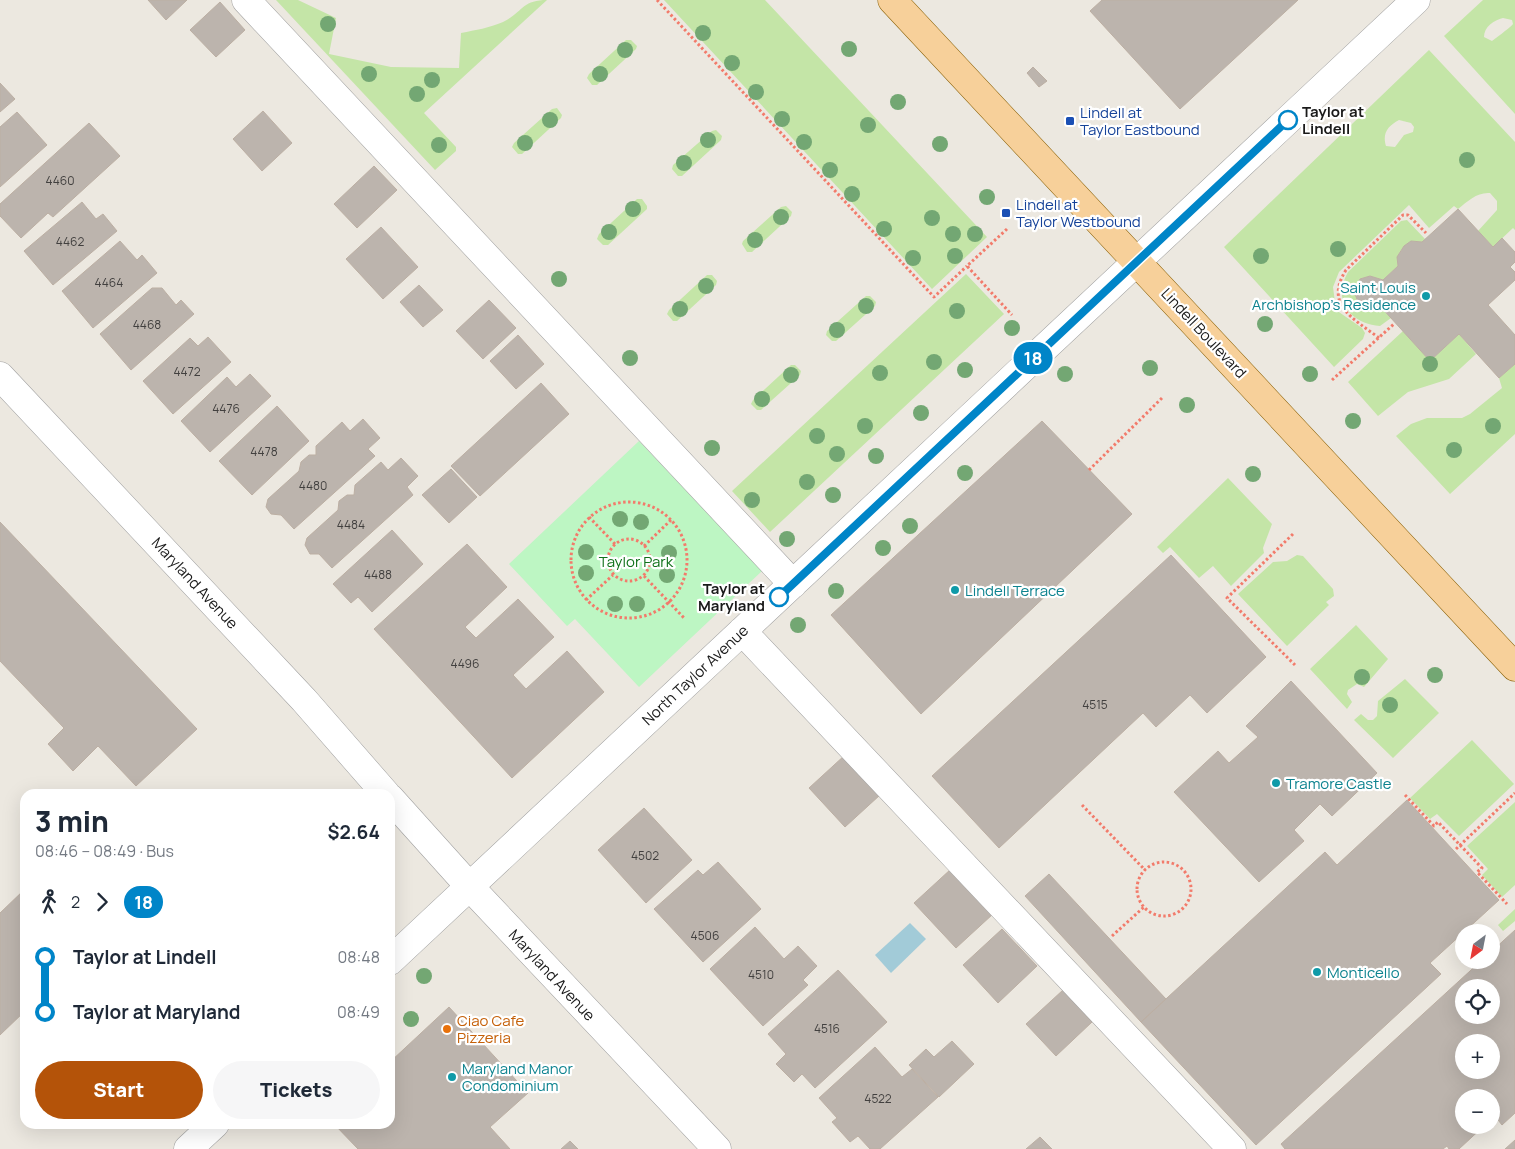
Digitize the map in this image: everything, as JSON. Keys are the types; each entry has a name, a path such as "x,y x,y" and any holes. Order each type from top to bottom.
{"main road":[{"name":"Lindell Boulevard","path":"892,0 1515,666"}],"street":[{"path":"246,0 793,584"},
{"name":"North Taylor Avenue","path":"395,956 1416,0"},
{"name":"Maryland Avenue","path":"0,376 304,700 382,789"},
{"path":"742,631 1232,1149"},
{"name":"Maryland Avenue","path":"395,804 470,887 717,1149"},
{"path":"188,1149 210,1129"}],"path":[{"path":"657,0 934,296 1006,229"},
{"path":"1378,338 1343,309 1337,290 1340,279 1346,270 1403,215 1408,215 1426,233"},
{"path":"967,266 1012,315"},
{"path":"1332,380 1395,323"},
{"path":"1089,470 1162,398"},
{"path":"623,502 641,503 658,509 672,520 681,534 688,562 685,577 679,590 669,603 654,613 636,618 618,618 600,611 586,600 575,584 570,566 571,547 578,530 589,517 606,506 623,502"},
{"path":"589,517 615,544"},
{"path":"644,546 672,520"},
{"path":"1293,534 1227,598 1295,665"},
{"path":"627,539 633,539 644,546 650,557 648,570 644,576 631,582 624,582 613,575 607,562 608,556 615,544 627,539"},
{"path":"586,600 613,575"},
{"path":"644,576 685,619"},
{"path":"1456,849 1515,793"},
{"path":"1405,795 1434,826 1438,822 1482,868 1477,872 1507,904"},
{"path":"1082,805 1145,870"},
{"path":"1170,862 1185,872 1191,889 1190,898 1178,912 1162,916 1153,914 1144,907 1137,894 1137,885 1145,870 1152,864 1170,862"},
{"path":"1112,936 1144,907"}],"green space":[{"path":"276,0 298,0 336,18 329,54 391,67 459,68 461,33 498,24 510,18 527,4 547,0 424,113 456,147 456,151 435,170"},
{"path":"664,0 765,0 987,237 932,289"},
{"path":"1483,0 1515,0 1515,114 1444,36","holes":["1503,18 1512,20 1513,24 1492,41 1484,37 1488,27 1496,20"]},
{"path":"626,40 631,40 637,46 636,49 597,85 592,85 587,78 589,74"},
{"path":"1429,50 1515,142 1515,230 1513,228 1493,247 1478,231 1497,210 1497,201 1490,193 1485,193 1469,200 1458,209 1454,206 1429,228 1409,205 1339,272 1333,287 1336,310 1362,328 1365,333 1363,339 1334,367 1224,247","holes":["1399,120 1411,123 1414,127 1413,132 1404,135 1395,147 1386,146 1385,134 1392,125"]},
{"path":"557,108 562,115 561,118 522,154 518,154 512,147 514,143 552,109"},
{"path":"716,130 722,136 721,140 682,176 678,176 672,169 673,165 712,131"},
{"path":"637,199 642,199 647,209 608,245 603,245 597,239 599,234"},
{"path":"786,206 792,212 791,216 752,252 747,252 742,244 743,241 781,207"},
{"path":"1407,220 1425,239 1422,242 1411,241 1405,246 1400,252 1398,266 1383,280 1370,276 1360,279 1354,291 1358,302 1369,307 1380,306 1391,318 1380,326 1369,324 1352,315 1346,308 1342,292 1344,282 1348,272 1401,221"},
{"path":"966,274 1004,314 770,532 732,491"},
{"path":"707,275 712,275 717,281 716,285 677,321 673,321 667,314 669,310"},
{"path":"866,296 870,296 876,302 875,306 836,341 832,341 826,335 827,331"},
{"path":"1403,331 1430,361 1459,334 1476,354 1449,379 1408,392 1378,416 1348,382"},
{"path":"1515,364 1515,434 1450,494 1396,436 1411,424 1427,418 1462,418 1470,414 1502,388 1499,378"},
{"path":"791,365 795,365 801,371 800,375 761,410 757,410 751,404 753,400"},
{"name":"Taylor Park","path":"639,441 762,571 639,687 575,619 567,626 509,564"},
{"path":"1228,478 1272,524 1263,548 1264,553 1231,586 1213,566 1199,578 1170,547 1163,553 1157,547"},
{"path":"1297,555 1303,556 1333,589 1334,596 1326,602 1329,605 1287,646 1238,594 1273,562 1287,561"},
{"path":"1356,625 1388,659 1364,687 1357,684 1348,690 1347,694 1352,702 1347,709 1310,669"},
{"path":"1405,679 1439,713 1393,758 1354,720 1361,714 1368,720 1373,720 1377,716 1378,701"},
{"path":"1472,740 1514,784 1459,836 1437,814 1430,819 1410,798"},
{"path":"1515,802 1515,885 1502,897 1482,875 1488,869 1467,846"},
{"path":"1515,909 1515,921 1503,931 1499,924"}],"water":[{"path":"910,923 926,939 891,973 875,955"}],"building":[{"path":"148,0 187,0 166,20"},
{"path":"1102,0 1298,0 1180,109 1090,11"},
{"path":"220,2 245,30 216,57 190,30"},
{"path":"1033,67 1047,81 1039,87 1027,73"},
{"path":"0,83 15,99 0,112"},
{"path":"263,111 292,143 262,171 233,139"},
{"path":"17,112 47,145 0,187 0,127"},
{"path":"89,123 120,156 53,217 48,213 21,238 0,216 0,204"},
{"path":"374,166 397,190 357,228 334,204"},
{"path":"82,202 96,219 103,214 117,231 53,285 24,251"},
{"name":"Saint Louis Archbishop's Residence","path":"1458,209 1493,247 1502,238 1515,252 1515,262 1510,267 1515,272 1515,280 1488,305 1515,335 1515,364 1499,378 1459,334 1430,361 1380,306 1369,307 1358,302 1354,291 1360,279 1370,276 1383,280 1398,266 1397,257 1404,246 1411,241 1422,242"},
{"path":"381,227 418,267 383,299 346,259"},
{"path":"120,241 137,260 142,255 157,273 93,328 62,291"},
{"path":"419,285 443,310 423,327 400,302"},
{"path":"152,288 162,288 176,305 181,300 194,314 131,370 100,334"},
{"path":"489,300 516,328 483,359 456,331"},
{"path":"518,335 544,364 516,389 490,361"},
{"path":"208,337 231,362 173,414 143,381 190,338 198,346"},
{"path":"250,374 271,396 210,452 181,421 227,377 236,387"},
{"path":"541,383 569,414 480,496 451,466"},
{"path":"277,406 309,441 252,495 219,461"},
{"path":"363,419 380,438 368,449 375,456 294,529 281,515 271,514 266,507 268,499 299,471 301,462 309,455 316,455 316,446 342,422 350,431"},
{"name":"Lindell Terrace","path":"1042,421 1132,514 921,714 831,615"},
{"path":"401,458 418,476 407,487 413,495 332,568 319,554 310,554 305,545 307,538 338,510 339,501 347,495 354,495 355,485 381,462 388,470"},
{"path":"451,469 477,497 449,523 422,495"},
{"path":"0,522 197,729 136,786 98,746 73,771 48,744 64,728 0,661"},
{"path":"392,530 423,564 372,612 358,597 351,603 333,584"},
{"path":"467,544 507,587 465,627 476,638 518,599 554,637 513,675 526,689 567,651 604,692 512,778 374,629"},
{"path":"1171,555 1266,657 1207,713 1190,695 1156,727 1143,713 999,848 932,776"},
{"name":"Tramore Castle","path":"1291,681 1377,773 1332,816 1320,804 1294,830 1304,841 1259,882 1174,792 1218,751 1229,763 1258,737 1246,726"},
{"path":"845,755 880,795 845,827 809,788"},
{"name":"Monticello","path":"1407,800 1499,900 1473,924 1455,924 1455,940 1430,963 1441,974 1256,1145 1141,1022 1325,852 1337,865"},
{"path":"644,808 692,860 646,903 598,850"},
{"path":"718,862 761,909 703,962 654,909 698,870 703,875"},
{"path":"951,869 993,914 956,948 914,903"},
{"path":"1049,874 1166,999 1141,1022 1025,896"},
{"path":"20,894 20,1016 0,1035 0,913"},
{"path":"755,927 784,959 798,946 817,966 803,980 808,985 763,1026 710,969"},
{"path":"1002,929 1037,966 998,1003 963,965"},
{"path":"1515,930 1515,1113 1502,1125 1500,1122 1500,1089 1455,1089 1455,1134 1475,1134 1459,1149 1449,1149 1447,1146 1443,1149 1285,1149 1281,1144 1455,985 1455,1024 1500,1024 1500,979 1461,979 1472,969 1500,969 1500,944"},
{"path":"838,970 887,1022 815,1088 802,1074 794,1082 776,1064 786,1054 768,1034"},
{"path":"1063,990 1092,1022 1056,1056 1026,1024"},
{"name":"Maryland Manor Condominium","path":"449,1007 528,1093 490,1127 510,1149 358,1149 339,1129 395,1129 395,1057"},
{"path":"952,1041 974,1064 939,1097 909,1065 926,1049 934,1057"},
{"path":"875,1047 902,1077 912,1069 938,1097 880,1149 870,1149 858,1136 850,1142 832,1122 837,1118 819,1098"},
{"path":"1040,1137 1052,1149 1026,1149"},
{"path":"1515,1140 1515,1149 1505,1149"},
{"path":"570,1141 578,1149 561,1149"}],"bus line":[{"name":"18","path":"779,597 1288,120"}],"place":[{"name":"Taylor at Lindell","path":"1288,120"},
{"name":"Lindell at Taylor Eastbound","path":"1070,121"},
{"name":"Lindell at Taylor Westbound","path":"1006,213"},
{"name":"Saint Louis Archbishop's Residence","path":"1426,296"},
{"name":"Lindell Terrace","path":"955,590"},
{"name":"Taylor at Maryland","path":"779,597"},
{"name":"Tramore Castle","path":"1276,783"},
{"name":"Monticello","path":"1317,972"},
{"name":"Ciao Cafe Pizzeria","path":"447,1029"},
{"name":"Maryland Manor Condominium","path":"452,1077"}]}
